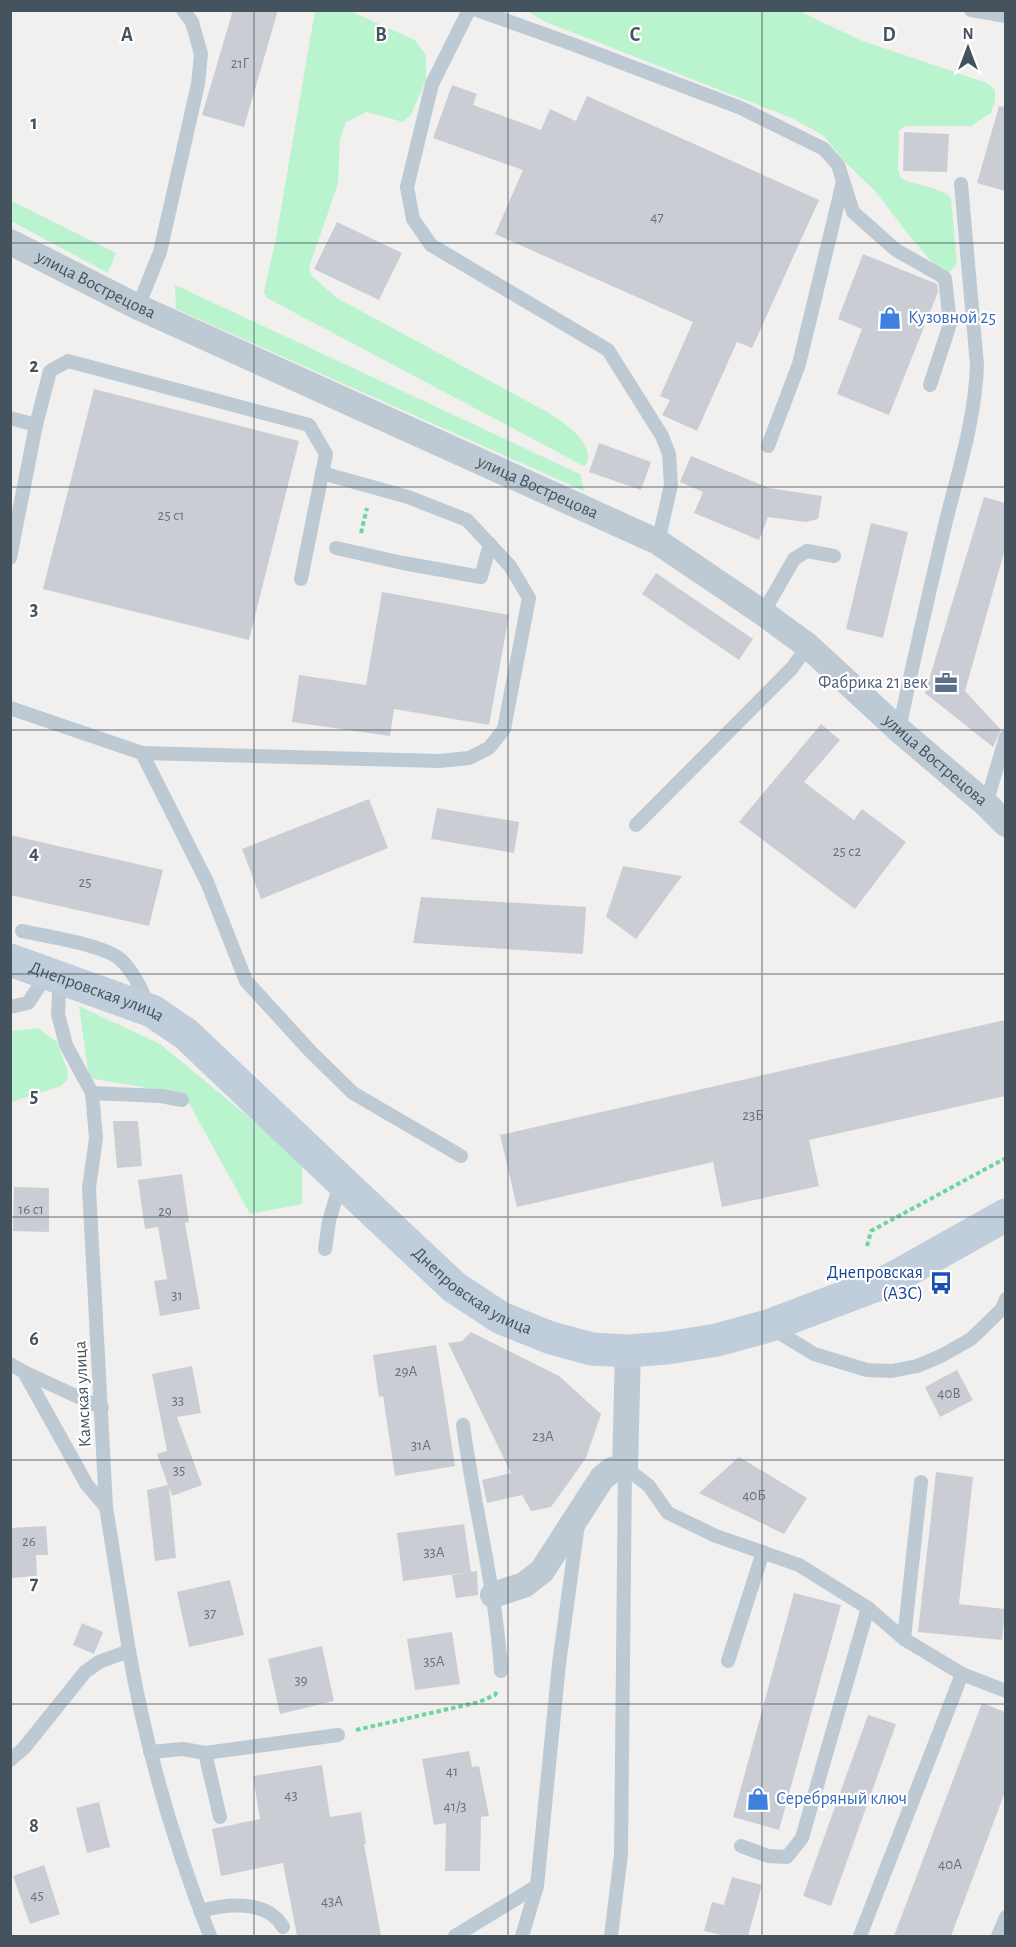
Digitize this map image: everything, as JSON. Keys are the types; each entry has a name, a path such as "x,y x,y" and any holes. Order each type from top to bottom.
{"main road":[{"name":"Днепровская улица","path":"16,945 54,974 152,1011 186,1034 340,1182 454,1287 501,1318 550,1338 592,1349 628,1351 707,1342 768,1326 890,1280 1005,1215"}],"street":[{"name":"улица Вострецова","path":"10,242 138,307 658,542 808,646 899,730 986,804 1005,824"},
{"path":"493,1595 524,1585 542,1571 602,1478 612,1470 625,1467 628,1351"}],"lane":[{"path":"138,307 160,252 198,84 201,54 192,22 183,10"},
{"path":"468,10 432,84 407,187 413,219 431,245 608,350 662,436 669,454 671,485 658,542"},
{"path":"477,10 741,108 824,149 838,165 854,212 896,250 945,278 950,324 930,386"},
{"path":"971,10 1005,16"},
{"path":"768,446 799,364 843,182"},
{"path":"899,730 946,524 968,441 976,393 977,365 961,184"},
{"path":"10,558 36,425 50,371 68,361 309,425 326,454 300,579"},
{"path":"10,418 36,425"},
{"path":"10,708 142,753 440,761 469,758 489,748 504,729 529,598 510,566 467,520 408,497 322,473"},
{"path":"336,548 403,564 480,577 490,544"},
{"path":"763,613 794,559 807,551 834,556"},
{"path":"636,825 792,668 808,646"},
{"path":"986,804 1005,736"},
{"path":"142,753 207,882 246,981 311,1052 353,1093 461,1156"},
{"path":"16,945 99,949 120,959 136,980 152,1011"},
{"path":"10,1007 28,1004 54,974"},
{"name":"Камская улица","path":"54,974 58,1014 66,1045 92,1093 96,1138 89,1188 106,1507 129,1651 150,1752 210,1936"},
{"path":"92,1093 161,1096 182,1100"},
{"path":"325,1249 329,1221 340,1182"},
{"path":"768,1326 814,1354 867,1370 892,1371 917,1366 971,1339 1002,1309 1005,1299"},
{"path":"10,1364 102,1408"},
{"path":"24,1372 87,1485 106,1507"},
{"path":"463,1425 469,1471 493,1595 501,1671"},
{"path":"625,1467 649,1486 668,1513 716,1536 799,1565 868,1608 904,1639 962,1674 1005,1691"},
{"path":"611,1936 621,1854 625,1467"},
{"path":"904,1639 921,1482"},
{"path":"522,1936 537,1886 559,1664 580,1510"},
{"path":"728,1661 763,1552"},
{"path":"741,1846 768,1856 787,1857 802,1838 868,1608"},
{"path":"10,1760 24,1748 86,1672 99,1662 129,1651"},
{"path":"860,1936 962,1674"},
{"path":"150,1752 183,1749 205,1753 338,1735"},
{"path":"205,1753 220,1817"},
{"path":"455,1936 537,1886"},
{"path":"200,1911 239,1905 255,1908 270,1914 283,1927"},
{"path":"998,1936 1005,1917"}],"path":[{"path":"357,553 372,487"},
{"path":"867,1246 871,1231 1005,1158"},
{"path":"338,1735 479,1702 495,1695 501,1684 501,1671"}],"green space":[{"path":"315,11 350,11 415,40 426,55 426,80 411,115 403,122 367,112 346,122 340,139 338,184 309,267 312,276 337,298 555,417 577,434 583,442 587,449 586,465 582,465 267,298 264,292 276,238"},
{"path":"527,11 799,11 860,40 987,83 995,90 995,101 991,113 971,126 905,126 899,131 900,177 940,191 951,198 957,263 950,272 938,269 875,191 845,162 824,136 794,119 546,22"},
{"path":"10,200 116,253 108,273 11,221"},
{"path":"175,285 580,474 584,491 176,309"},
{"path":"79,1006 160,1044 302,1161 302,1204 250,1214 184,1094 89,1078"},
{"path":"38,1028 57,1042 68,1072 67,1080 61,1086 11,1102 11,1031"}],"building":[{"path":"233,10 278,10 244,127 202,115"},
{"path":"452,85 477,94 473,105 541,130 550,109 576,121 587,96 819,200 752,348 737,342 697,431 662,415 670,400 660,396 693,322 495,234 523,170 433,138"},
{"path":"999,106 1005,107 1005,191 977,183"},
{"path":"904,132 949,134 947,172 903,171"},
{"path":"337,222 402,253 379,300 314,269"},
{"path":"863,254 937,284 938,292 889,415 837,394 862,329 838,319"},
{"path":"94,389 299,441 249,640 43,589"},
{"path":"599,443 651,462 641,490 589,472"},
{"path":"691,456 769,488 822,496 818,519 806,522 768,517 759,540 694,513 703,492 680,482"},
{"path":"984,497 1005,503 1005,549 965,691 1001,730 993,747 925,693"},
{"path":"871,523 908,532 883,638 846,629"},
{"path":"656,573 753,639 739,660 642,594"},
{"path":"382,592 509,615 489,725 394,709 390,736 292,722 299,675 366,685"},
{"path":"821,724 840,740 804,782 854,820 862,809 906,842 855,909 739,822"},
{"path":"369,799 388,848 261,899 242,849"},
{"path":"437,808 519,822 514,853 431,839"},
{"path":"10,835 163,870 149,926 10,895"},
{"path":"623,866 682,876 636,939 606,917"},
{"path":"421,897 586,907 583,954 413,943"},
{"path":"1005,1020 1005,1096 809,1140 819,1186 722,1207 713,1162 517,1207 500,1135"},
{"path":"113,1121 138,1121 142,1166 117,1168"},
{"path":"182,1174 189,1222 185,1223 200,1309 160,1316 154,1281 167,1279 158,1227 145,1229 138,1180"},
{"path":"14,1187 49,1188 49,1232 13,1231"},
{"path":"471,1332 559,1376 601,1414 586,1458 551,1507 531,1511 522,1495 487,1503 482,1480 511,1473 448,1343 462,1341"},
{"path":"436,1345 455,1466 395,1476 383,1396 379,1397 373,1355"},
{"path":"192,1366 201,1413 177,1417 202,1485 172,1496 169,1486 176,1558 155,1561 147,1490 168,1485 157,1454 167,1451 152,1374"},
{"path":"957,1370 973,1400 940,1417 925,1387"},
{"path":"739,1457 807,1498 784,1534 699,1493"},
{"path":"936,1472 973,1477 959,1604 1005,1609 1002,1640 918,1632"},
{"path":"464,1524 471,1572 403,1581 397,1533"},
{"path":"46,1526 48,1555 36,1555 37,1576 10,1578 10,1528"},
{"path":"477,1571 478,1595 456,1598 452,1575"},
{"path":"230,1580 244,1635 189,1647 177,1592"},
{"path":"794,1593 841,1605 779,1830 733,1817"},
{"path":"82,1623 103,1632 94,1654 73,1645"},
{"path":"452,1632 460,1684 415,1690 407,1639"},
{"path":"322,1646 334,1701 280,1714 268,1659"},
{"path":"982,1703 1005,1712 1005,1792 951,1936 894,1936"},
{"path":"868,1715 896,1724 831,1906 803,1896"},
{"path":"469,1751 472,1767 479,1766 489,1816 481,1817 480,1871 445,1871 446,1823 434,1825 422,1759"},
{"path":"322,1765 330,1817 361,1812 366,1844 364,1844 381,1936 297,1936 283,1863 221,1876 212,1829 260,1819 253,1776"},
{"path":"99,1802 110,1847 87,1853 76,1808"},
{"path":"44,1865 60,1914 30,1924 13,1876"},
{"path":"732,1877 762,1885 748,1936 726,1936 704,1931 712,1902 724,1905"}],"place":[{"name":"Кузовной 25","path":"890,318"},
{"name":"Фабрика 21 век","path":"946,683"},
{"name":"Днепровская (АЗС)","path":"941,1283"},
{"name":"Серебряный ключ","path":"758,1799"}]}
